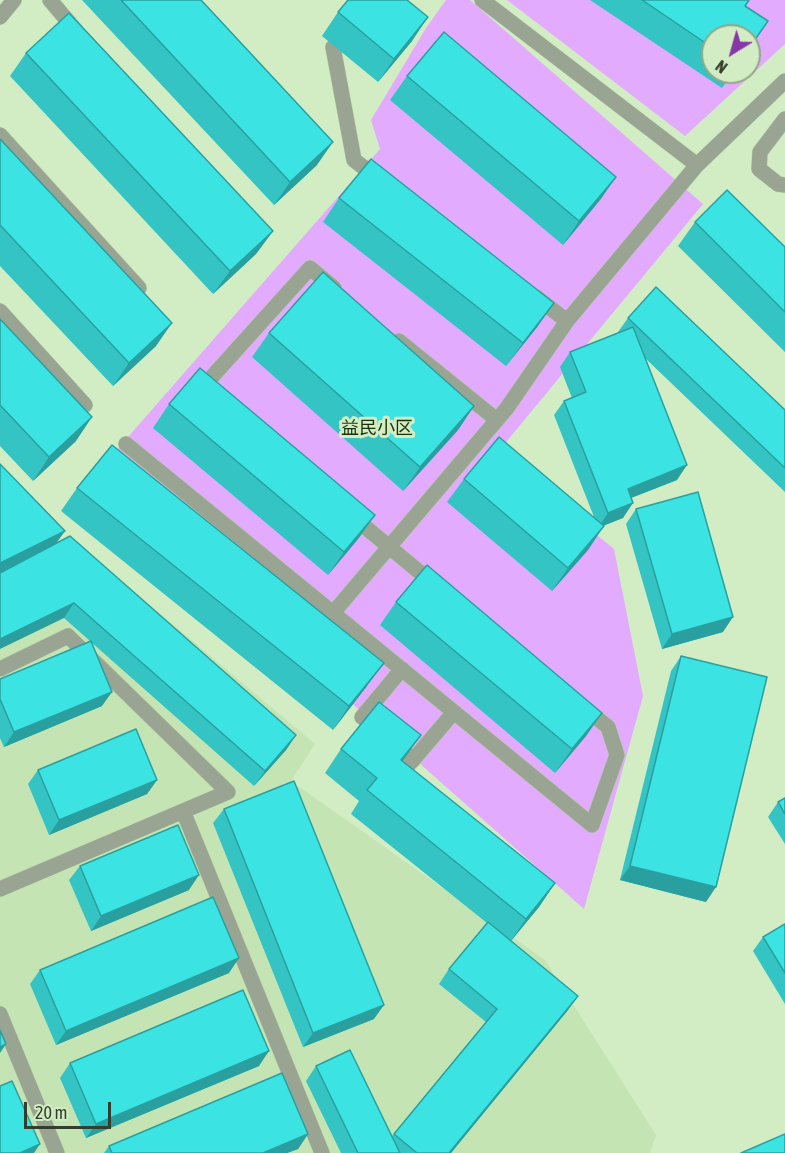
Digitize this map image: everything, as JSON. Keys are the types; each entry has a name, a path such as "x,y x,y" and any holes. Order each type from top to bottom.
{"lane":[{"path":"0,17 14,0"},
{"path":"50,0 88,45"},
{"path":"482,0 697,165"},
{"path":"333,47 354,160 391,188"},
{"path":"333,613 497,420 567,321 697,165 785,81"},
{"path":"785,119 760,152 759,169 778,184 785,185"},
{"path":"0,135 153,304"},
{"path":"219,404 201,389 310,268 345,297"},
{"path":"521,286 567,321"},
{"path":"0,311 85,405"},
{"path":"390,333 497,420"},
{"path":"126,444 592,825 617,755 608,727 574,699"},
{"path":"344,509 444,593"},
{"path":"0,669 68,636 228,792 0,889"},
{"path":"402,669 362,717 413,760"},
{"path":"414,791 396,777 454,712"},
{"path":"183,811 322,1153"},
{"path":"0,1014 57,1153"}],"shaded area":[{"path":"446,0 470,0 703,204 497,453 614,549 643,696 584,909 322,677 107,461 380,149 371,120 426,28"},
{"path":"507,0 785,0 785,44 761,66 761,24 701,24 701,84 742,84 685,136"},
{"path":"74,541 315,744 291,781 545,960 656,1135 650,1153 0,1153 0,575"}],"building":[{"path":"121,0 201,0 333,142 290,182"},
{"path":"348,0 407,0 428,17 394,59 338,12"},
{"path":"642,0 749,0 745,6 768,21 761,31 761,24 701,24 701,40"},
{"path":"69,13 273,231 230,271 26,53"},
{"path":"444,32 616,177 579,221 407,76"},
{"path":"0,139 172,323 129,363 0,225"},
{"path":"371,159 554,303 523,343 339,198"},
{"path":"727,190 785,247 785,312 695,222"},
{"path":"323,272 474,406 420,467 269,333"},
{"path":"656,287 785,410 785,468 628,318"},
{"path":"0,319 92,417 49,457 0,405"},
{"path":"633,327 687,465 628,489 633,503 608,513 564,401 586,392 570,352"},
{"path":"200,368 375,515 344,552 169,404"},
{"path":"499,437 604,526 568,568 464,479"},
{"path":"112,445 384,663 349,706 77,488"},
{"path":"0,464 65,531 0,563"},
{"path":"698,492 733,617 672,634 636,509"},
{"path":"70,536 296,735 265,771 74,603 0,639 0,573"},
{"path":"427,565 602,713 572,749 396,602"},
{"path":"91,641 112,692 14,732 0,699 0,679"},
{"path":"681,656 767,677 716,887 630,866"},
{"path":"379,702 421,735 401,760 555,883 526,919 367,790 377,778 341,749"},
{"path":"136,729 157,780 59,820 38,770"},
{"path":"294,781 384,1005 313,1033 224,809"},
{"path":"785,798 785,814 778,802"},
{"path":"178,825 199,875 101,916 80,866"},
{"path":"213,897 239,958 66,1031 40,970"},
{"path":"488,922 578,996 449,1153 417,1153 394,1134 497,1009 449,969"},
{"path":"785,924 785,973 763,937"},
{"path":"243,990 269,1051 96,1124 70,1063"},
{"path":"0,1030 6,1044 0,1047"},
{"path":"350,1050 400,1153 358,1153 316,1066"},
{"path":"282,1073 308,1134 263,1153 112,1153 109,1146"},
{"path":"12,1081 40,1144 20,1153 0,1153 0,1086"},
{"path":"785,1134 785,1153 741,1153"}],"district":[{"name":"益民小区","path":"377,428"}]}
